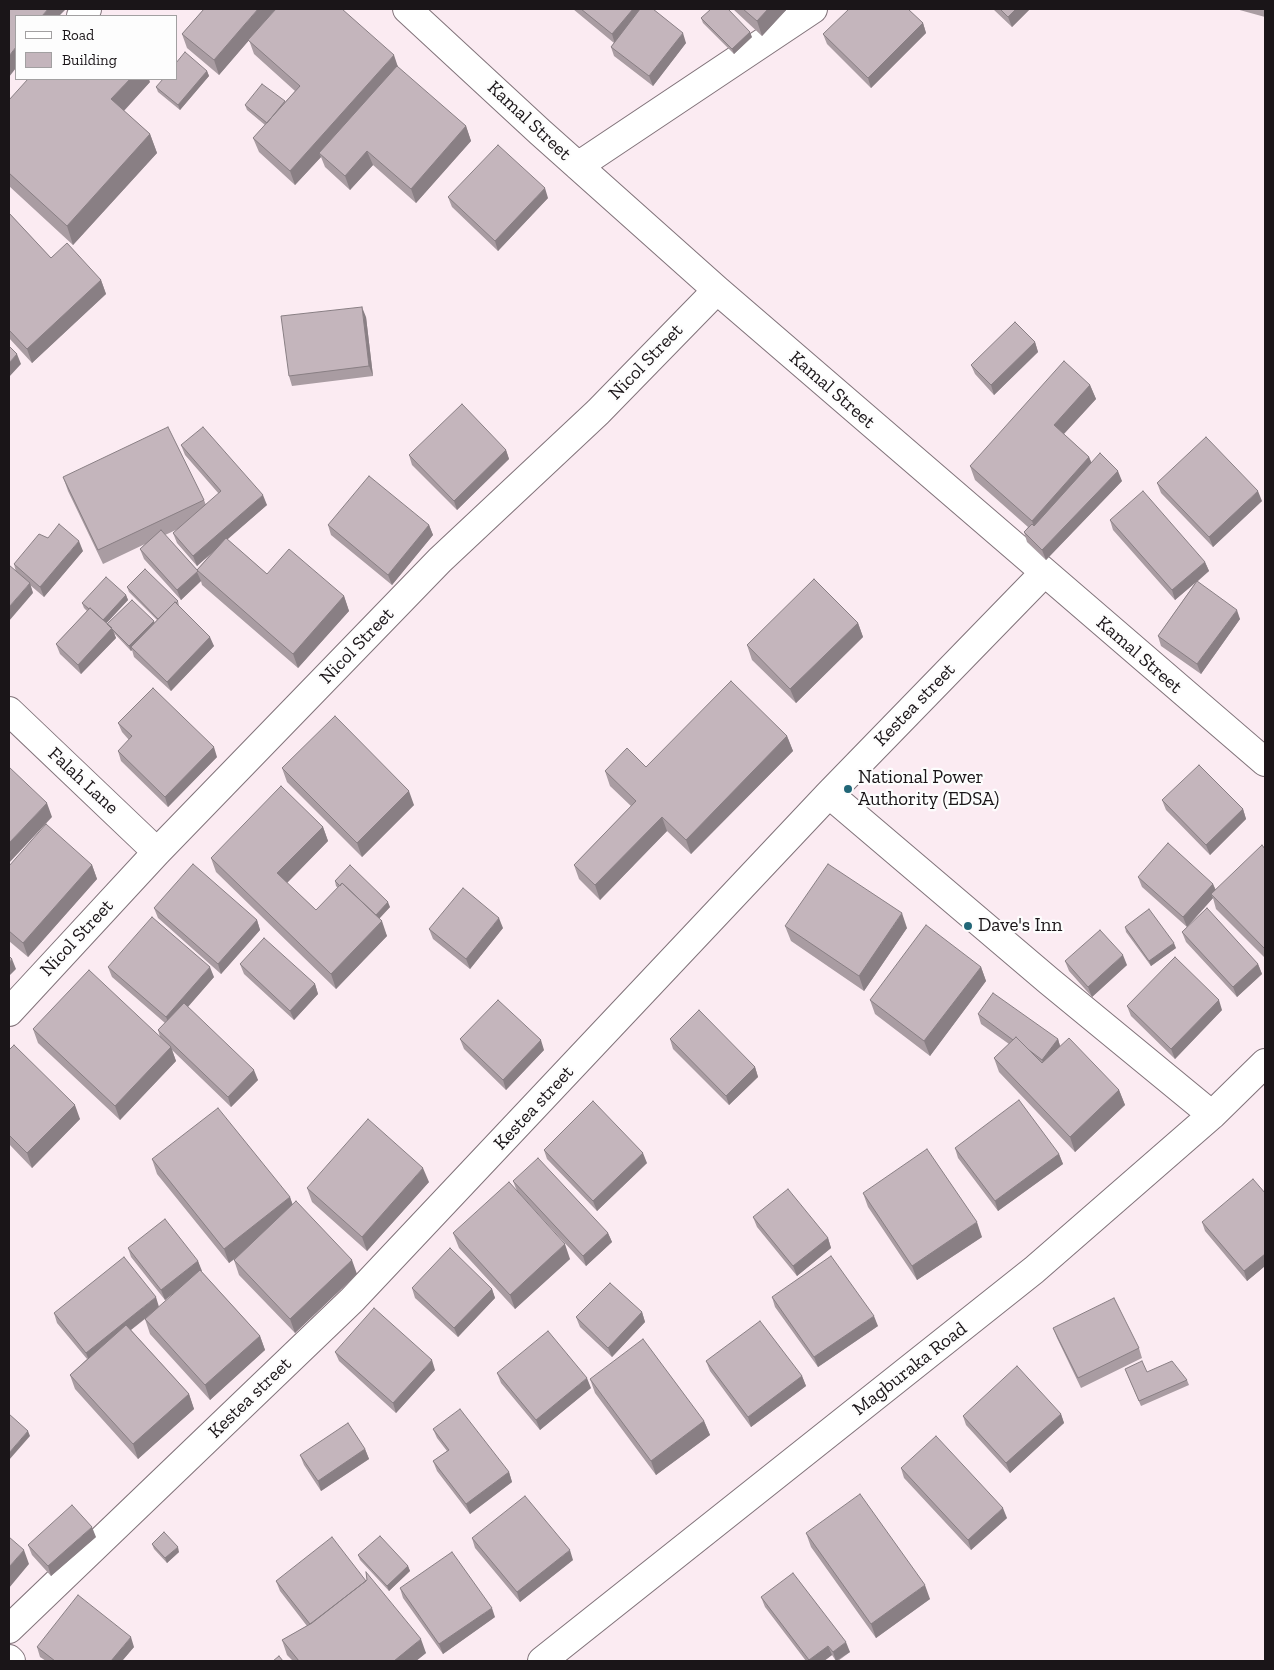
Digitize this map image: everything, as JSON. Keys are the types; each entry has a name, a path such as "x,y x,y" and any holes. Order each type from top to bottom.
{"street":[{"name":"Kamal Street","path":"407,9 717,290 1265,762"},
{"path":"578,166 813,9"},
{"name":"Nicol Street","path":"9,1012 158,852 440,560 598,412 717,290"},
{"name":"Kestea street","path":"9,1629 352,1300 829,794 1044,573"},
{"name":"Falah Lane","path":"9,711 158,852"},
{"path":"829,794 1034,968 1212,1115"},
{"name":"Magburaka Road","path":"542,1661 1034,1270 1212,1115 1265,1063"}],"building":[{"path":"9,9 48,9 43,15 15,15 15,48 9,56"},
{"path":"204,9 258,9 214,60 182,34"},
{"path":"276,9 342,9 394,55 290,171 253,138 300,86 248,40"},
{"path":"581,9 633,9 612,34"},
{"path":"640,9 653,9 683,33 649,76 611,47"},
{"path":"711,9 728,9 750,32 732,49 701,18"},
{"path":"743,9 768,9 757,21"},
{"path":"849,9 908,9 923,23 868,78 823,34"},
{"path":"1000,9 1016,9 1008,17"},
{"path":"185,52 207,71 178,105 156,87 162,80 178,80 178,61"},
{"path":"397,66 466,126 411,189 367,151 345,176 319,153"},
{"path":"27,80 129,80 111,99 150,134 67,226 9,173 9,100"},
{"path":"262,84 285,101 267,123 245,105"},
{"path":"498,145 545,188 495,241 448,197"},
{"path":"9,213 51,258 67,243 101,280 27,349 9,330"},
{"path":"362,307 369,366 289,376 281,316"},
{"path":"1015,322 1035,342 991,385 971,365"},
{"path":"9,346 17,354 9,363"},
{"path":"1064,361 1090,385 1054,425 1089,457 1032,521 970,466"},
{"path":"462,404 506,450 454,501 409,455"},
{"path":"168,427 204,500 98,550 63,477"},
{"path":"203,427 263,495 193,556 173,533 221,491 181,445"},
{"path":"1206,437 1258,491 1209,537 1157,483"},
{"path":"1100,453 1118,471 1042,550 1024,532 1032,524 1034,526"},
{"path":"369,476 429,525 388,575 328,525"},
{"path":"1143,491 1205,562 1172,590 1110,520"},
{"path":"59,524 79,541 40,587 14,564 39,534 48,538"},
{"path":"161,530 198,571 177,590 140,549"},
{"path":"226,538 267,574 289,549 344,596 293,654 197,570"},
{"path":"9,565 30,583 9,607"},
{"path":"145,569 178,601 158,619 127,587"},
{"path":"106,577 126,595 103,620 82,603"},
{"path":"814,579 858,623 790,689 747,645"},
{"path":"1197,581 1237,610 1197,664 1158,636"},
{"path":"132,600 154,621 129,646 107,624"},
{"path":"175,602 210,637 167,682 131,647"},
{"path":"90,608 112,628 78,665 56,644"},
{"path":"731,681 787,736 686,840 662,817 595,885 574,865 636,801 605,771 627,748 646,767"},
{"path":"153,688 214,747 165,797 118,751 132,736 118,723"},
{"path":"335,716 409,791 357,843 282,768"},
{"path":"1199,765 1243,809 1206,845 1162,800"},
{"path":"9,767 47,803 9,843"},
{"path":"281,786 323,827 277,873 316,910 342,883 382,921 331,974 211,858"},
{"path":"46,824 92,865 23,943 9,931 9,866"},
{"path":"1168,843 1213,884 1183,917 1138,877"},
{"path":"1262,845 1265,849 1265,949 1211,894"},
{"path":"193,864 257,920 218,964 154,908"},
{"path":"828,864 902,913 859,976 785,926"},
{"path":"350,865 388,902 376,915 342,883 340,886 335,881"},
{"path":"463,888 499,918 466,959 429,929"},
{"path":"1207,908 1258,964 1233,987 1182,932"},
{"path":"1149,909 1174,943 1149,961 1125,927"},
{"path":"152,917 210,967 166,1017 108,967"},
{"path":"926,925 981,967 924,1041 870,1000"},
{"path":"1100,930 1123,955 1088,987 1065,961"},
{"path":"264,938 315,984 290,1011 240,964"},
{"path":"1175,957 1219,1000 1171,1049 1127,1006"},
{"path":"89,970 171,1047 115,1106 33,1029"},
{"path":"993,993 1058,1039 1042,1060 1016,1037 1013,1040 978,1014"},
{"path":"498,1000 541,1040 503,1080 460,1039"},
{"path":"184,1003 254,1070 228,1097 158,1030"},
{"path":"699,1010 755,1067 726,1096 670,1039"},
{"path":"1016,1037 1042,1063 1069,1038 1119,1090 1070,1137 994,1058"},
{"path":"14,1045 75,1105 27,1153 9,1135 9,1050"},
{"path":"1019,1100 1059,1154 995,1201 955,1148"},
{"path":"593,1101 643,1153 593,1201 544,1150"},
{"path":"218,1108 290,1197 224,1249 152,1159"},
{"path":"368,1119 423,1168 362,1237 307,1188"},
{"path":"927,1149 977,1222 912,1266 863,1193"},
{"path":"538,1158 608,1233 583,1256 513,1181"},
{"path":"1253,1179 1265,1193 1265,1254 1244,1271 1202,1222"},
{"path":"509,1182 565,1244 510,1295 453,1233"},
{"path":"788,1189 828,1238 793,1266 753,1217"},
{"path":"296,1201 352,1260 290,1319 234,1260"},
{"path":"165,1219 198,1261 161,1290 128,1248"},
{"path":"450,1248 492,1289 454,1328 412,1288"},
{"path":"831,1256 874,1316 814,1357 772,1297"},
{"path":"124,1257 156,1297 86,1353 54,1313"},
{"path":"200,1270 260,1336 205,1385 145,1319"},
{"path":"610,1283 642,1312 608,1348 576,1317"},
{"path":"1114,1298 1139,1348 1078,1378 1053,1328"},
{"path":"374,1308 432,1360 393,1403 335,1352"},
{"path":"760,1321 802,1376 748,1417 706,1361"},
{"path":"126,1325 189,1394 133,1444 70,1375"},
{"path":"548,1331 587,1378 536,1420 497,1373"},
{"path":"643,1339 704,1421 651,1461 590,1379"},
{"path":"1142,1361 1147,1372 1172,1361 1187,1380 1139,1401 1125,1369"},
{"path":"1017,1366 1061,1414 1006,1463 963,1416"},
{"path":"460,1409 509,1472 466,1504 433,1461 449,1450 433,1429"},
{"path":"9,1414 28,1431 9,1453"},
{"path":"348,1423 365,1449 318,1481 300,1455"},
{"path":"936,1436 1003,1508 968,1540 901,1468"},
{"path":"860,1494 925,1585 871,1624 806,1533"},
{"path":"525,1496 570,1550 517,1592 472,1538"},
{"path":"72,1505 92,1527 48,1566 28,1545"},
{"path":"164,1532 178,1547 165,1558 152,1544"},
{"path":"380,1536 408,1566 387,1586 358,1555"},
{"path":"9,1537 24,1550 9,1567"},
{"path":"332,1537 366,1581 310,1624 276,1581"},
{"path":"452,1552 492,1608 439,1644 400,1588"},
{"path":"366,1572 421,1639 394,1661 299,1661 282,1640 312,1623 367,1580"},
{"path":"793,1573 846,1642 833,1652 828,1646 809,1660 761,1597"},
{"path":"78,1595 131,1637 111,1661 55,1661 37,1647"},
{"path":"279,1656 283,1661 273,1661"}],"place":[{"name":"National Power Authority (EDSA)","path":"848,789"},
{"name":"Dave's Inn","path":"968,926"}]}
